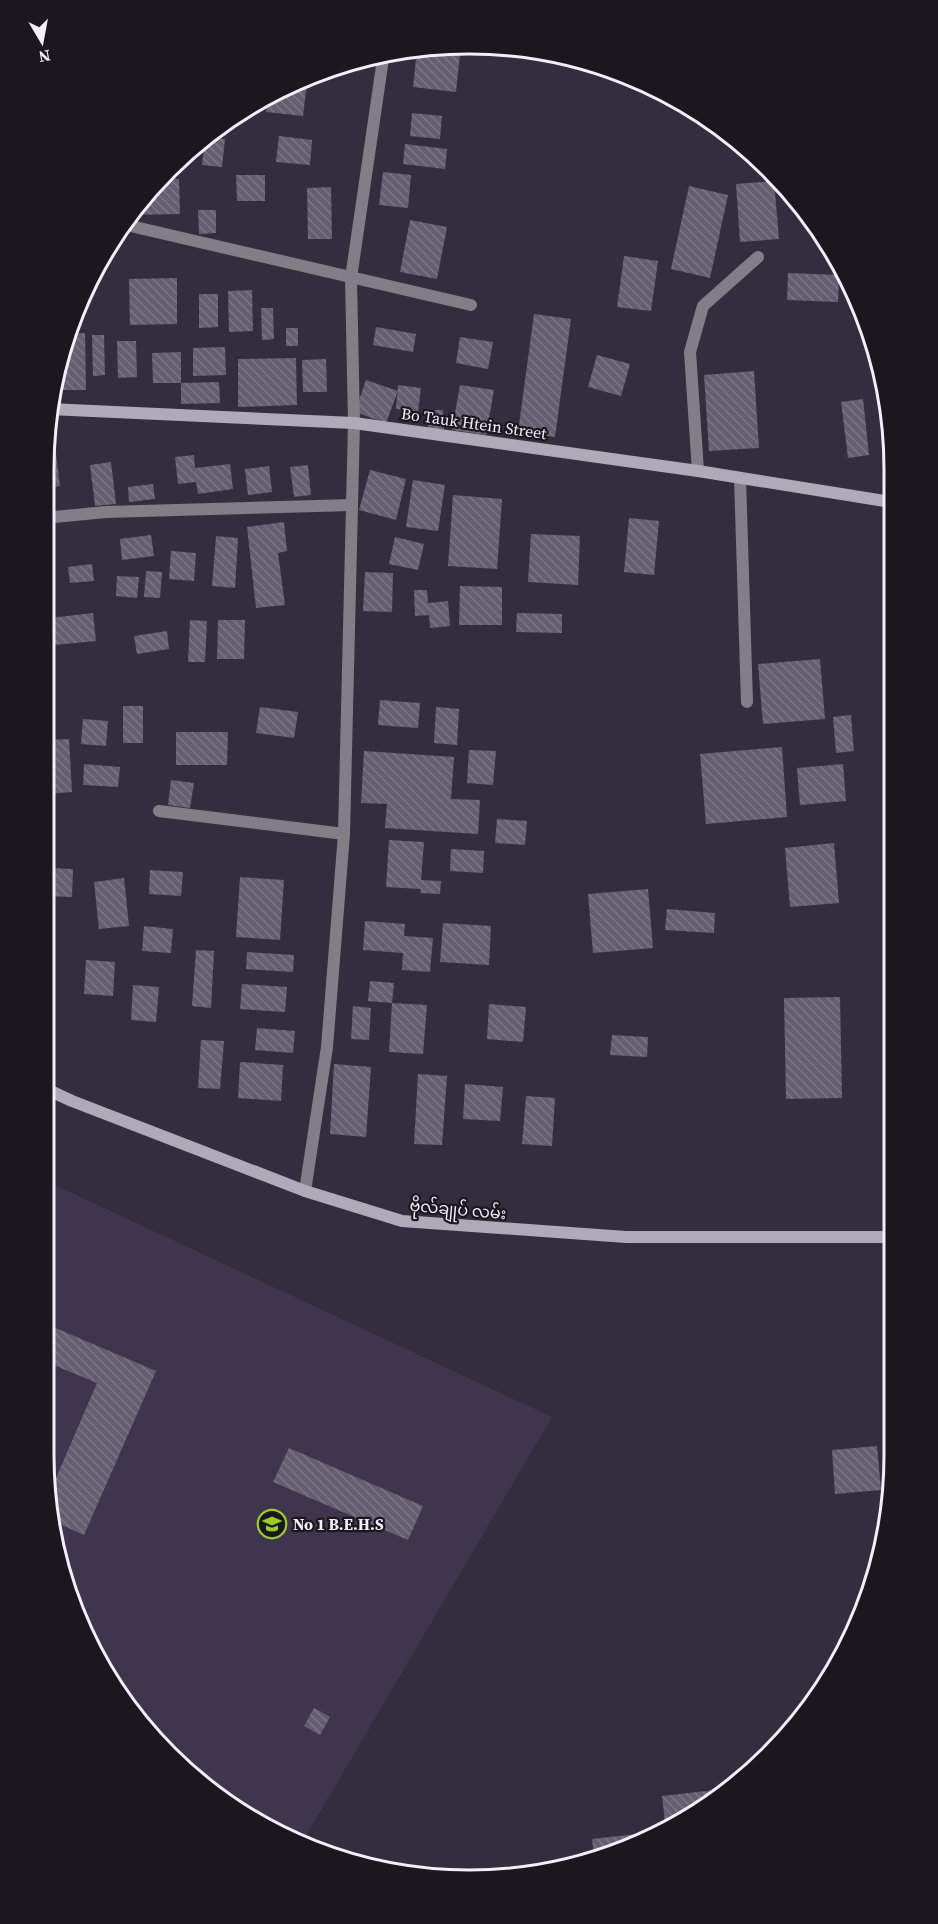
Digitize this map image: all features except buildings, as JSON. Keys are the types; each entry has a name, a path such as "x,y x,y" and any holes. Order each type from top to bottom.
{"main road":[{"name":"Bo Tauk Htein Street","path":"59,409 354,423 698,471 884,501"},
{"name":"ဗိုလ်ချုပ် လမ်း","path":"54,1093 305,1191 402,1221 626,1237 884,1237"}],"street":[{"path":"305,1191 327,1047 344,834 354,423 351,278 382,63"},
{"path":"132,226 471,305"},
{"path":"698,471 690,352 703,306 758,257"},
{"path":"740,478 747,702"},
{"path":"54,517 106,512 352,505"},
{"path":"159,811 344,834"}],"shaded area":[{"name":"No 1 B.E.H.S","path":"54,1185 552,1417 306,1836 285,1827 238,1800 216,1784 195,1767 157,1729 124,1686 110,1662 97,1639 76,1588 62,1536 55,1482"}],"place":[{"name":"No 1 B.E.H.S","path":"272,1524"}]}
